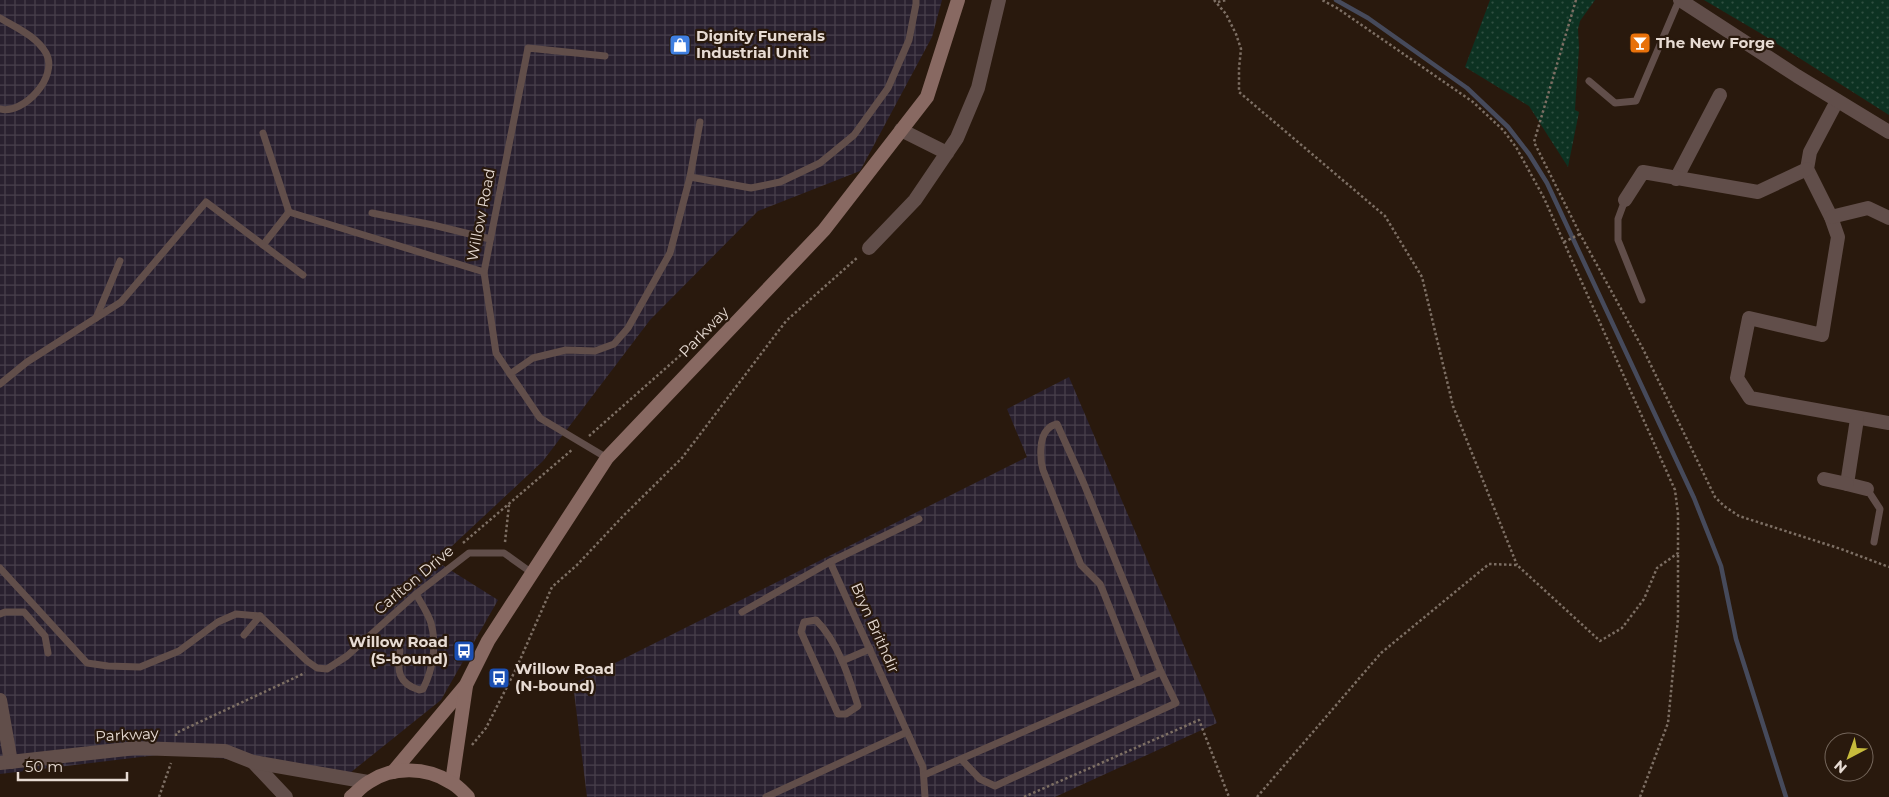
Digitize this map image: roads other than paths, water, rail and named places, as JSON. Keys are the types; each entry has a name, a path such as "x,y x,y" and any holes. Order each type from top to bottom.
{"main road":[{"name":"Parkway","path":"466,685 488,641 607,458 824,230 927,98 958,0"},
{"path":"452,782 466,685"},
{"path":"393,772 466,685"},
{"path":"351,797 368,782 393,772 413,770 433,774 452,782 468,797"}],"street":[{"path":"869,248 915,200 957,138 978,88 999,0"},
{"path":"1679,0 1889,132"},
{"path":"1676,179 1720,96"},
{"path":"1837,101 1810,152 1807,169 1831,216 1838,236 1822,335 1749,318 1737,378 1750,398 1857,419 1889,423"},
{"path":"901,130 947,153"},
{"path":"1625,200 1643,172 1758,192 1807,169"},
{"path":"1831,216 1868,208 1889,218"},
{"path":"1847,484 1857,419"},
{"path":"1824,479 1867,489"},
{"path":"0,700 5,762"},
{"name":"Parkway","path":"5,762 136,748 224,751 253,762 368,782"},
{"path":"253,762 286,797"}],"lane":[{"path":"690,177 751,188 780,182 820,163 854,134 888,88 909,40 916,0"},
{"path":"1589,81 1616,104 1636,101 1679,0"},
{"path":"0,18 37,40 47,54 50,63 49,72 42,84 25,104 15,109 0,109"},
{"name":"Willow Road","path":"605,56 528,48 484,272 496,353 540,418 607,458"},
{"path":"510,374 533,358 566,350 595,351 614,344 628,328 670,254 690,177 700,122"},
{"path":"263,133 289,212"},
{"path":"1625,200 1618,219 1618,240 1642,300"},
{"path":"0,384 27,362 121,302 206,202 303,274"},
{"path":"263,245 289,212"},
{"path":"289,212 484,272"},
{"path":"372,213 490,239"},
{"path":"96,318 120,261"},
{"path":"961,760 980,779 995,786 1176,703 1161,672 1084,484 1057,424 1051,426 1044,433 1041,460 1043,470 1081,565 1100,584 1138,682"},
{"path":"1867,489 1880,509 1874,542"},
{"path":"742,612 830,562 919,520"},
{"name":"Carlton Drive","path":"260,616 297,652 317,668 327,669 347,656 416,594 469,553 504,553 532,573"},
{"name":"Bryn Brithdir","path":"830,562 923,767 925,797"},
{"path":"0,568 87,663 140,667 179,652 218,622 236,614 260,616"},
{"path":"400,651 398,666 400,676 412,688 423,689 430,674 433,641 431,622 416,594"},
{"path":"0,614 5,612 24,612 45,636 48,653"},
{"path":"244,635 260,616"},
{"path":"816,620 824,628 842,660 858,706 846,714 838,714 810,653 801,632 804,622 816,620"},
{"path":"842,660 870,650"},
{"path":"924,775 1161,672"},
{"path":"766,797 907,732"}],"waterway":[{"path":"1336,0 1368,18 1467,88 1508,127 1529,154 1547,183 1694,498 1721,566 1736,639 1786,797"}],"place":[{"name":"The New Forge","path":"1640,43"},
{"name":"Dignity Funerals Industrial Unit","path":"680,45"},
{"name":"Willow Road (S-bound)","path":"464,651"},
{"name":"Willow Road (N-bound)","path":"499,678"}]}
